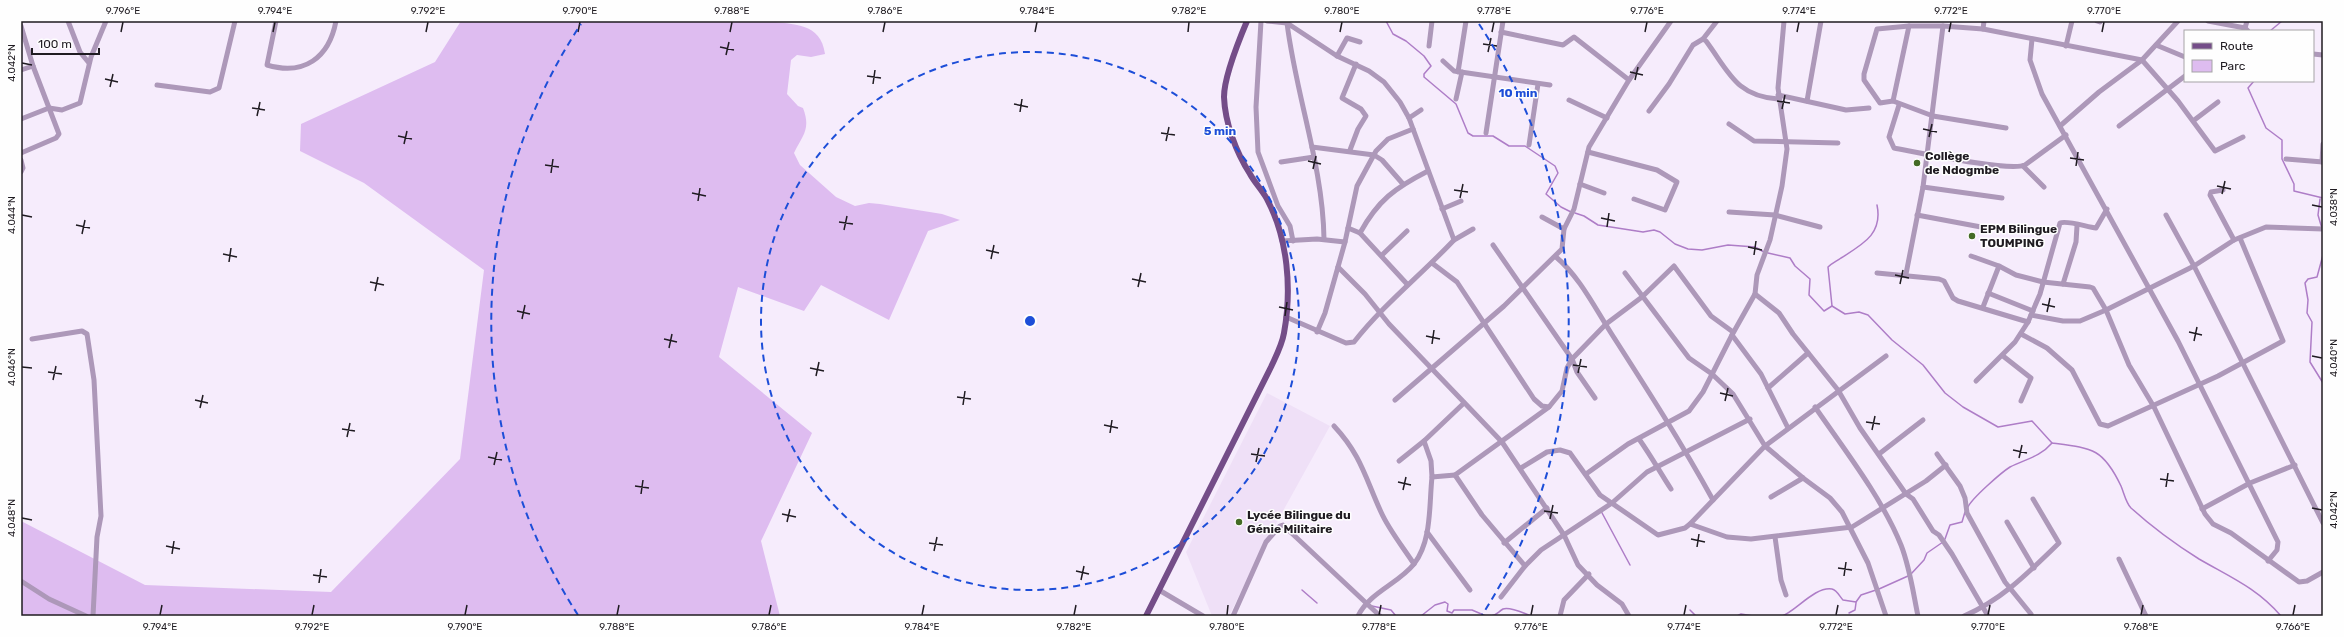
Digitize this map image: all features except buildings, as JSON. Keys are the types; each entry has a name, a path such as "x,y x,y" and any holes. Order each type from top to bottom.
{"main road":[{"path":"1146,616 1280,348 1284,333 1286,317 1287,268 1282,241 1269,203 1249,173 1238,152 1226,110 1224,92 1235,51 1247,21"}],"street":[{"path":"68,21 80,52 89,63"},
{"path":"21,119 49,108 62,110 80,103 89,63 106,21"},
{"path":"157,85 210,92 219,88 235,21"},
{"path":"276,21 267,65 299,68 306,66 320,55 334,32 336,21"},
{"path":"1261,21 1256,107 1258,152 1278,206 1290,226 1293,241"},
{"path":"1267,21 1287,23 1337,56 1356,64 1384,82 1400,102 1409,118 1454,240"},
{"path":"1429,46 1432,21"},
{"path":"1456,98 1466,21"},
{"path":"1486,133 1503,21"},
{"path":"1395,400 1485,323 1556,257 1564,244 1564,229 1574,209 1588,152 1629,80 1671,21"},
{"path":"1649,111 1669,84 1693,45 1703,39 1717,21"},
{"path":"1586,474 1628,444 1689,411 1699,399 1732,333 1755,294 1757,275 1767,248 1782,186 1787,142 1778,97 1784,21"},
{"path":"1807,101 1821,21"},
{"path":"1983,28 1984,21"},
{"path":"2066,46 2072,21"},
{"path":"2060,126 2099,92 2142,60 2178,21"},
{"path":"2208,21 2247,30 2247,21"},
{"path":"1287,23 1314,157 1323,218 1324,239"},
{"path":"21,26 33,66 58,131 56,138 21,153"},
{"path":"1893,101 1909,26"},
{"path":"2006,128 1933,116 1899,105 1893,101 1880,103 1864,80 1864,71 1877,29 1909,26 1983,28 2066,46 2142,60 2168,89 2215,151 2243,137"},
{"path":"1906,274 1928,154 1943,26"},
{"path":"1501,32 1562,45 1574,37 1629,80"},
{"path":"1337,56 1347,38 1360,42"},
{"path":"1703,39 1737,84 1746,92 1759,97 1778,97 1807,101 1846,110 1870,108"},
{"path":"2032,39 2030,60 2042,94 2107,209 2148,288 2178,341 2198,384 2250,483 2278,542 2277,550 2268,561"},
{"path":"2156,45 2184,57"},
{"path":"1443,61 1454,71 1550,85"},
{"path":"1350,150 1358,129 1366,116 1361,109 1342,98 1356,64"},
{"path":"21,70 33,66"},
{"path":"2119,126 2184,77"},
{"path":"1529,145 1538,84"},
{"path":"1569,100 1607,118"},
{"path":"2193,121 2218,102"},
{"path":"1899,105 1890,137 1892,146 1928,154 1986,164 2023,166 2066,136"},
{"path":"1409,118 1421,110"},
{"path":"1729,124 1754,141 1838,143"},
{"path":"1317,332 1325,313 1345,242 1357,186 1374,155 1388,139 1413,129"},
{"path":"2286,159 2322,162 2323,144"},
{"path":"1312,147 1350,150 1374,155 1382,160 1403,184"},
{"path":"1588,152 1657,170 1677,182 1665,210 1634,199"},
{"path":"1281,162 1314,157"},
{"path":"21,160 23,168 21,172"},
{"path":"2023,166 2044,187"},
{"path":"1360,233 1370,215 1382,200 1403,184 1428,171"},
{"path":"1580,184 1604,193"},
{"path":"1923,187 2002,198"},
{"path":"2022,334 2047,348 2072,370 2100,424 2108,426 2154,407 2198,384 2243,364 2283,340 2237,239 2210,195 2211,192 2223,190"},
{"path":"1442,209 1461,201"},
{"path":"1976,381 2022,334 2032,313 2043,282 2060,223 2069,222 2077,226 2098,228 2107,209"},
{"path":"1730,212 1775,215 1820,227"},
{"path":"1916,215 1981,227"},
{"path":"2166,216 2194,266 2323,523"},
{"path":"1542,217 1564,229"},
{"path":"2063,284 2076,242 2077,226"},
{"path":"1988,293 2032,313 2072,322 2080,321 2106,310 2194,266 2237,239 2266,227 2276,226 2323,229"},
{"path":"1348,228 1360,233 1382,255 1407,284"},
{"path":"1286,317 1317,332 1351,343 1354,342 1407,284 1432,263 1454,240 1473,229"},
{"path":"1382,255 1407,231"},
{"path":"1282,241 1324,239 1345,242"},
{"path":"1493,244 1572,359 1577,372 1595,398"},
{"path":"1971,256 1999,266 2016,275 2043,282 2093,288 2106,310 2129,364 2154,407 2202,509 2213,524 2231,534 2299,582 2303,583 2323,572"},
{"path":"1556,257 1566,265 1606,324 1669,422 1713,500"},
{"path":"1432,263 1457,282 1534,399 1542,406 1549,407"},
{"path":"1432,477 1454,475 1549,407 1562,390 1567,368 1572,359 1606,324 1642,297 1674,266 1711,316 1732,333 1768,388 1788,428"},
{"path":"1983,307 1999,266"},
{"path":"1338,267 1379,313 1502,442 1521,468 1564,535 1578,564 1597,585 1622,604 1629,616"},
{"path":"1877,272 1906,274 1944,281 1953,298 1958,301 1983,307 2028,322"},
{"path":"1625,273 1689,358 1712,374 1733,394 1750,419 1765,446 1802,478 1830,498 1842,512 1852,528 1868,563 1886,616"},
{"path":"1755,294 1779,313 1808,353 1838,390 1860,428 1906,494 1913,499 1933,531 1939,535 1952,554 1988,616"},
{"path":"32,339 82,331 88,334 94,380 101,516 97,537 93,616"},
{"path":"1768,388 1808,353"},
{"path":"1521,468 1543,454 1560,450 1570,453 1586,474 1596,492 1658,535 1685,528 1765,446 1815,407 1886,356"},
{"path":"2002,356 2031,378 2021,401"},
{"path":"1399,461 1411,449 1424,441 1464,403"},
{"path":"1815,407 1883,508 1901,545 1909,567 1918,616"},
{"path":"1501,597 1525,566 1541,550 1612,503 1647,472 1750,419"},
{"path":"1879,454 1923,420"},
{"path":"1334,426 1353,448 1370,481 1381,512 1414,564"},
{"path":"1638,439 1658,466 1661,474 1671,489"},
{"path":"1358,616 1367,604 1414,564 1425,544 1432,477 1432,461 1424,441"},
{"path":"1937,454 1960,486 1965,498 1967,513 1974,528 2010,589 2031,614"},
{"path":"1690,524 1736,538 1751,539 1852,528 1906,494 1946,465"},
{"path":"2202,509 2250,483 2295,465"},
{"path":"1454,475 1504,543 1525,566"},
{"path":"1771,497 1802,478"},
{"path":"1964,616 1982,608 2010,589 2034,568 2059,542 2033,499"},
{"path":"1504,543 1547,508"},
{"path":"2007,522 2034,568"},
{"path":"1233,616 1266,542 1280,526 1283,525 1380,616"},
{"path":"1427,532 1470,590"},
{"path":"1775,537 1780,576 1786,595"},
{"path":"2119,559 2146,616"},
{"path":"1560,616 1564,600 1588,574"},
{"path":"21,581 49,599 86,616"},
{"path":"1159,590 1200,615"}],"shaded area":[{"name":"Lycée Bilingue du Génie Militaire","path":"1267,393 1330,426 1267,540 1229,616 1212,616 1186,552"}],"green space":[{"path":"461,21 768,21 804,27 818,36 825,54 811,57 797,55 791,60 787,94 798,106 803,108 806,121 805,132 794,153 800,165 836,197 855,206 869,203 880,204 942,214 960,220 928,231 889,320 821,285 804,311 738,287 719,357 812,433 761,541 780,616 21,616 21,521 145,585 331,592 460,459 484,270 364,183 300,151 301,124 435,62"}],"waterway":[{"path":"1386,21 1393,34 1406,41 1424,56 1431,66 1424,74 1424,77 1456,104 1468,133 1473,136 1493,136 1509,146 1525,146 1555,166 1558,173 1546,194 1561,207 1571,212"},
{"path":"2271,30 2282,21"},
{"path":"2253,82 2248,88 2266,128 2282,140 2282,159 2294,184 2294,191 2323,198"},
{"path":"2320,199 2318,215 2323,232"},
{"path":"1877,205 1877,224 1870,237 1864,243 1828,267 1832,306 1845,314 1859,312 1868,315 1892,340 1923,365 1945,393 1963,407 1998,427 2032,421 2052,443 2077,446 2095,452 2102,457 2115,473 2131,508 2164,535 2190,553 2253,590 2272,606 2281,616"},
{"path":"1575,213 1584,216 1598,225 1643,232 1654,230 1660,232 1675,244 1688,249 1702,250 1728,245 1755,247 1764,252"},
{"path":"1768,253 1790,258 1795,266 1810,279 1809,295 1824,311 1832,306"},
{"path":"2323,255 2317,277 2308,279 2305,283 2308,300 2307,313 2312,322 2310,362 2323,383"},
{"path":"1968,507 1994,479 2010,467 2043,452 2052,443"},
{"path":"1601,511 1630,565"},
{"path":"1945,539 1950,525 1962,522 1965,512"},
{"path":"1911,574 1924,560 1927,553 1943,542"},
{"path":"1879,589 1908,576"},
{"path":"1782,616 1793,610 1812,595 1826,589 1834,590 1843,600 1856,602"},
{"path":"1302,590 1317,603"},
{"path":"1856,602 1861,595 1876,590"},
{"path":"1421,616 1435,605 1445,602 1448,604 1447,611 1452,613 1454,610 1472,610 1486,616"},
{"path":"1849,613 1855,610 1856,603"},
{"path":"1372,606 1391,610 1396,616"},
{"path":"1491,616 1506,608 1532,616"},
{"path":"1690,610 1696,616"},
{"path":"1737,616 1741,614 1753,616"}],"place":[{"name":"Collège de Ndogmbe","path":"1917,163"},
{"name":"EPM Bilingue TOUMPING","path":"1972,236"},
{"name":"Lycée Bilingue du Génie Militaire","path":"1239,522"}]}
